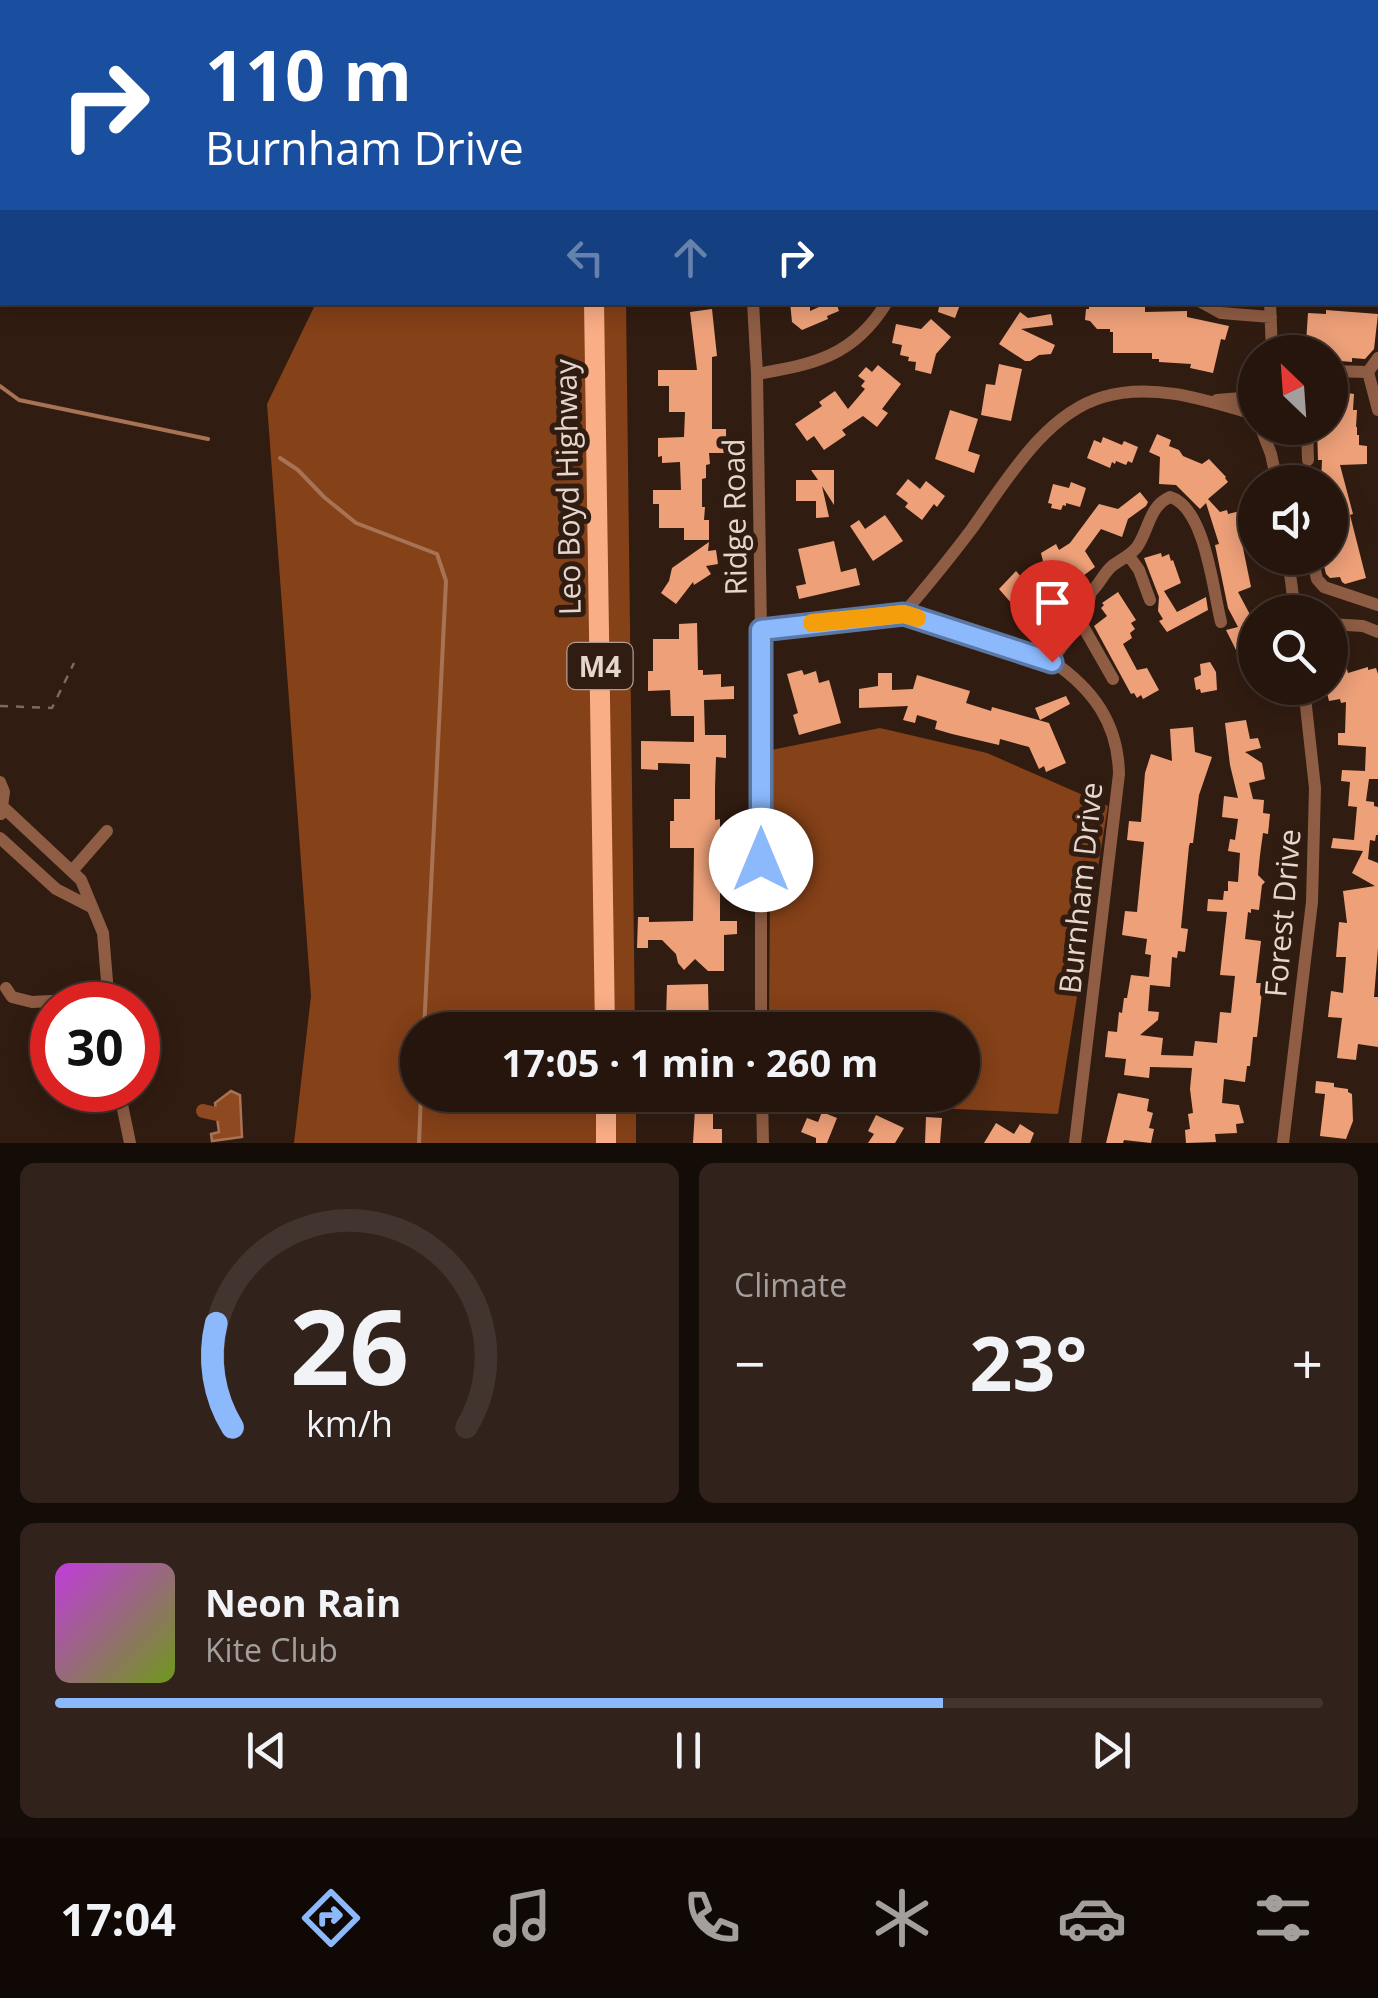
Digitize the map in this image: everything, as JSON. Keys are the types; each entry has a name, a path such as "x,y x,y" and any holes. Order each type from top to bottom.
{"highway":[{"name":"Leo Boyd Highway","path":"594,305 605,1012"},
{"path":"606,1112 606,1143"}],"street":[{"name":"Ridge Road","path":"753,305 761,630 762,1012"},
{"path":"757,374 808,365 842,350 869,329 885,305"},
{"path":"1206,305 1221,313 1270,310 1271,335"},
{"path":"1368,372 1378,358"},
{"path":"1348,371 1368,372"},
{"path":"1368,372 1378,410"},
{"path":"904,614 1040,439 1070,412 1117,394 1181,395 1238,410"},
{"path":"1209,401 1238,398"},
{"path":"1268,445 1272,454"},
{"path":"1272,445 1274,465"},
{"path":"1308,445 1308,460"},
{"path":"1052,662 1063,642 1073,634 1075,618 1091,592 1110,568 1140,543 1155,508 1170,497 1180,500 1196,522 1220,622"},
{"path":"1129,556 1150,600"},
{"path":"1316,575 1324,587 1378,604"},
{"name":"Burnham Drive","path":"761,630 904,614 1052,662 1071,674 1099,706 1118,752 1117,789 1076,1143"},
{"path":"1075,618 1113,679"},
{"path":"1348,625 1378,632"},
{"name":"Forest Drive","path":"1283,1143 1312,902 1314,788 1306,705"},
{"path":"0,782 4,792 1,811 80,880 104,933 108,982"},
{"path":"72,870 107,831"},
{"path":"0,838 56,888 91,907"},
{"path":"6,988 12,997 30,1002"},
{"path":"124,1112 130,1143"},
{"path":"762,1112 763,1143"}],"path":[{"path":"0,706 52,708 74,663"}],"shaded area":[{"path":"315,305 626,305 635,1012 400,1012 400,1112 636,1112 636,1143 294,1143 311,996 267,404"},
{"path":"880,728 987,753 1108,806 1058,1114 980,1110 980,1012 769,1012 771,750"},
{"path":"231,1091 240,1095 242,1137 212,1141 211,1134 219,1132 215,1103"}],"building":[{"path":"790,305 810,305 810,311 837,305 839,311 802,330 792,322"},
{"path":"939,305 960,305 955,318 938,312"},
{"path":"1089,305 1145,305 1145,312 1187,311 1187,317 1229,326 1225,340 1221,339 1213,373 1190,368 1191,364 1159,362 1152,359 1152,353 1113,353 1113,332 1097,329 1085,320"},
{"path":"712,309 717,356 712,357 712,429 726,429 726,453 709,453 710,464 706,465 706,478 702,479 702,507 704,520 709,520 709,540 684,540 684,528 659,528 659,504 653,504 653,490 681,490 680,462 662,463 662,456 658,457 658,438 684,437 685,412 669,412 669,386 658,386 658,370 697,370 690,312"},
{"path":"1326,310 1378,314 1374,349 1365,359 1348,362 1348,335 1307,335 1308,313 1326,314"},
{"path":"1020,312 1028,318 1051,314 1053,325 1021,329 1055,345 1051,354 1025,361 999,344"},
{"path":"931,319 951,337 936,354 931,374 915,370 916,362 900,355 902,345 892,343 896,324 921,329"},
{"path":"999,364 1022,369 1011,421 981,415 986,384 995,385"},
{"path":"878,365 901,384 882,409 888,413 877,427 863,416 842,430 846,435 824,450 814,436 807,441 795,424 822,406 819,402 835,391 848,409 865,389 861,386 865,381 858,376 866,367 872,372"},
{"path":"1348,393 1354,394 1357,435 1359,445 1367,446 1367,464 1322,465 1322,460 1318,460 1318,445 1348,445"},
{"path":"950,410 978,419 968,451 980,455 974,473 935,459"},
{"path":"1157,434 1171,440 1169,446 1183,456 1202,464 1209,459 1226,477 1228,482 1208,499 1220,512 1238,512 1238,575 1249,575 1251,587 1238,592 1238,627 1228,608 1215,545 1219,544 1206,503 1200,509 1176,485 1159,484 1160,457 1149,452"},
{"path":"1103,437 1138,447 1132,463 1116,461 1110,468 1087,458 1094,440 1101,443"},
{"path":"811,470 834,470 834,505 822,486 829,517 816,518 816,501 796,501 796,480 818,480"},
{"path":"908,479 920,489 926,481 945,496 922,520 896,494"},
{"path":"1071,482 1086,488 1080,507 1066,503 1061,510 1051,508 1048,503 1053,484 1069,488"},
{"path":"1140,492 1148,502 1146,506 1128,519 1122,537 1101,529 1085,551 1095,567 1064,590 1056,611 1050,609 1046,620 1020,613 999,589 1016,571 1022,578 1043,561 1041,553 1056,544 1059,550 1070,543 1099,504 1118,509"},
{"path":"1348,495 1366,578 1345,584 1340,577 1327,575 1348,575"},
{"path":"885,515 903,541 873,561 850,526 859,520 865,529"},
{"path":"834,541 841,572 856,568 860,585 799,599 796,586 806,584 798,549"},
{"path":"709,542 708,551 716,550 718,564 706,566 711,574 694,585 693,582 676,604 661,593 672,568"},
{"path":"1161,553 1162,557 1169,554 1173,560 1181,583 1164,591 1177,612 1206,597 1208,610 1167,632 1159,621 1163,619 1158,611 1159,597 1144,558"},
{"path":"1118,592 1136,620 1131,623 1135,629 1130,633 1132,638 1123,644 1137,670 1147,668 1159,690 1143,699 1131,694 1094,626 1107,616 1102,603"},
{"path":"697,623 698,670 703,670 703,675 721,674 721,687 734,686 734,699 704,700 705,735 726,735 726,758 716,757 720,921 737,921 737,934 724,935 724,971 708,971 695,959 684,970 676,954 662,940 648,940 648,948 637,948 638,917 649,917 649,922 693,921 694,848 670,848 674,799 690,799 690,764 658,763 658,770 641,769 641,741 694,742 694,716 671,716 670,690 648,691 648,671 653,671 653,639 679,639 679,624"},
{"path":"1238,627 1238,654 1226,630"},
{"path":"1210,662 1216,672 1217,690 1201,693 1196,690 1194,678 1201,675 1200,664"},
{"path":"1376,668 1378,779 1369,779 1366,801 1378,807 1378,835 1375,841 1370,840 1368,859 1378,863 1374,997 1378,997 1378,1047 1358,1044 1356,1060 1337,1058 1342,1018 1328,1017 1331,991 1343,993 1346,957 1336,957 1339,922 1347,923 1343,891 1375,886 1352,873 1363,851 1331,848 1333,838 1354,840 1357,807 1348,806 1350,782 1341,781 1342,770 1365,771 1366,747 1338,745 1338,733 1345,733 1348,673"},
{"path":"802,670 804,675 816,671 819,683 829,680 841,723 799,735 793,715 798,713 787,674"},
{"path":"878,673 892,673 892,690 913,689 917,675 970,691 966,703 1049,723 1066,763 1046,772 1044,766 1039,769 1029,747 1000,739 999,745 952,734 935,729 937,721 917,715 915,723 903,720 908,706 859,708 859,689 878,686"},
{"path":"1066,696 1070,704 1040,720 1035,708"},
{"path":"1246,720 1250,739 1258,738 1261,748 1245,752 1262,763 1265,779 1249,783 1253,799 1264,800 1263,813 1270,814 1268,834 1263,833 1258,875 1265,882 1259,910 1248,912 1245,939 1261,941 1256,983 1263,983 1257,1037 1253,1037 1245,1082 1224,1079 1222,1103 1239,1105 1244,1123 1236,1124 1237,1133 1215,1134 1216,1142 1186,1143 1185,1130 1190,1129 1188,1114 1193,1113 1192,1068 1150,1067 1149,1078 1124,1075 1126,1059 1105,1057 1108,1031 1117,1032 1131,975 1149,977 1151,955 1145,954 1147,939 1122,935 1125,911 1137,912 1144,842 1127,840 1129,821 1141,822 1145,773 1151,754 1172,761 1170,729 1193,727 1195,752 1212,757 1199,795 1193,843 1189,846 1181,928 1188,929 1185,952 1178,951 1177,958 1172,957 1170,987 1150,985 1148,1011 1159,1012 1158,1020 1140,1035 1163,1038 1161,1055 1193,1056 1195,1041 1217,1043 1220,1012 1231,1013 1235,976 1220,975 1227,912 1207,911 1208,899 1223,900 1228,881 1238,882 1240,853 1228,851 1230,839 1235,840 1238,819 1222,817 1224,796 1238,798 1225,723"},
{"path":"708,984 709,1012 666,1012 667,985"},
{"path":"1316,1081 1334,1083 1334,1087 1348,1089 1352,1094 1353,1121 1346,1139 1320,1136 1325,1094 1315,1093"},
{"path":"1118,1093 1149,1099 1147,1111 1153,1113 1149,1128 1154,1129 1151,1143 1106,1143"},
{"path":"695,1112 713,1112 713,1129 722,1129 722,1143 693,1143"},
{"path":"822,1112 837,1118 827,1143 816,1143 816,1138 801,1132 807,1118 818,1122"},
{"path":"876,1115 904,1128 895,1143 868,1143 874,1134 868,1131"},
{"path":"926,1117 942,1118 940,1143 925,1143"},
{"path":"996,1123 1014,1134 1020,1124 1034,1133 1030,1143 984,1143"}],"waterway":[{"path":"0,386 19,400 208,439"},
{"path":"280,458 356,523 437,554 446,581 425,1012"},
{"path":"203,1111 217,1114"},
{"path":"419,1143 420,1112"}],"slow traffic":[{"path":"812,623 904,614 917,618"}],"route":[{"path":"761,860 761,630 904,614 1052,662"}]}
